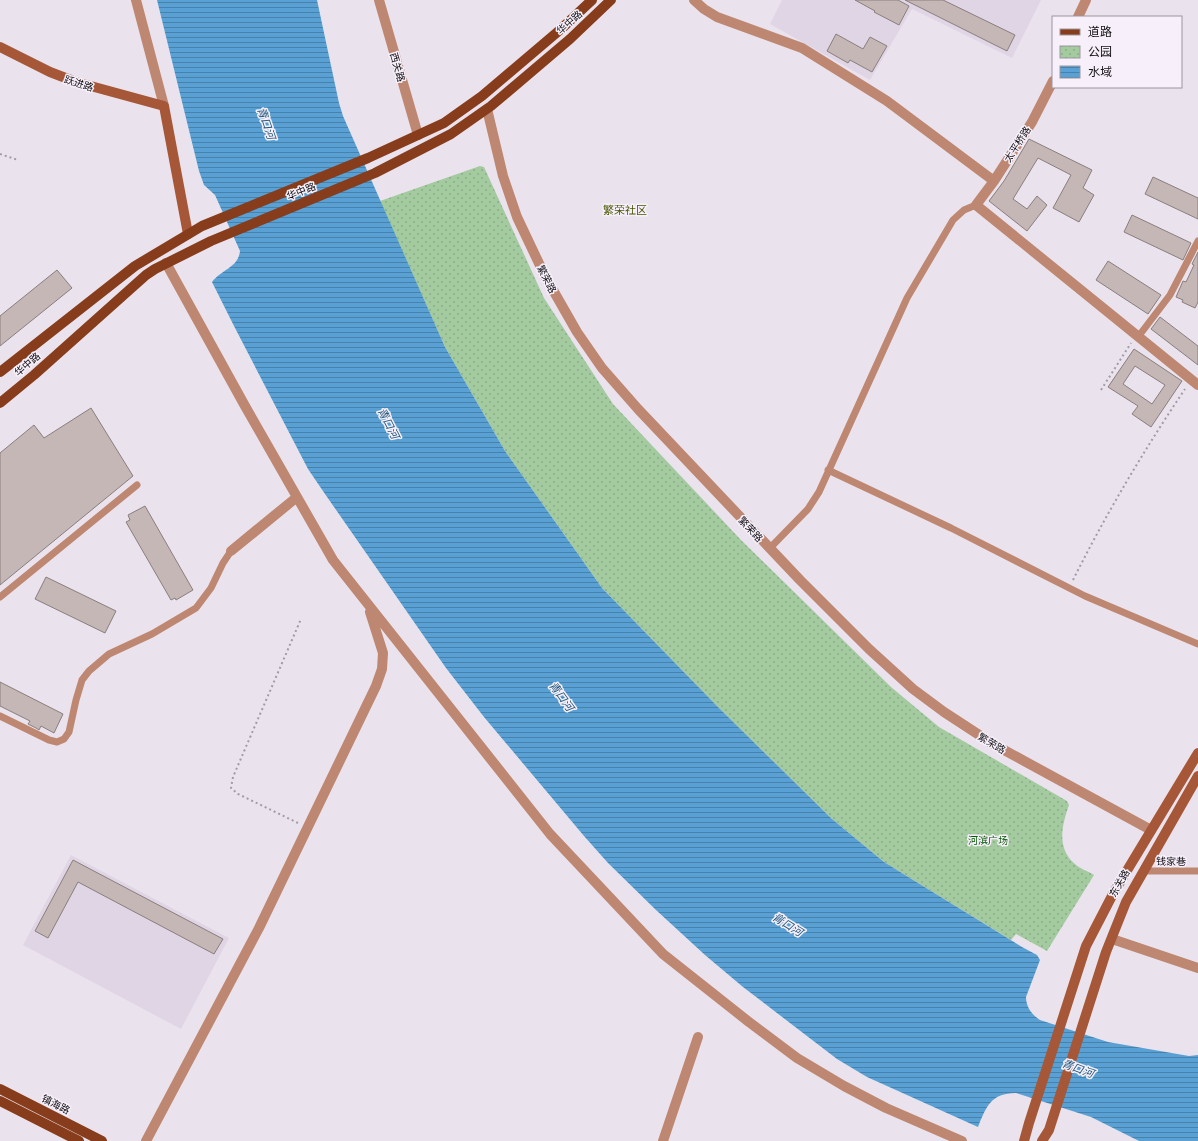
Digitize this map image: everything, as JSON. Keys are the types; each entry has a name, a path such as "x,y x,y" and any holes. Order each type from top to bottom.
{"main road":[{"name":"华中路","path":"0,372 135,266 202,226 368,158 444,123 482,96 561,29 592,0"},
{"name":"华中路","path":"0,403 34,375 146,275 166,263 211,241 375,173 451,134 487,109 570,39 611,0"},
{"name":"跃进路","path":"0,47 50,72 76,82 164,106"},
{"path":"164,106 188,234"},
{"name":"东关路","path":"1024,1141 1086,946 1114,892 1198,753"},
{"name":"东关路","path":"1042,1141 1049,1130 1112,939 1126,902 1198,776"},
{"name":"镇海路","path":"0,1089 102,1141"},
{"path":"0,1101 79,1141"}],"street":[{"path":"136,0 164,106"},
{"name":"西关路","path":"379,0 418,135"},
{"path":"694,0 704,9 717,17 802,48 887,101 994,181"},
{"path":"1078,16 1084,1"},
{"name":"太平桥路","path":"976,205 994,181 1032,122 1052,83"},
{"name":"繁荣路","path":"487,109 503,176 517,216 546,276 577,332 602,368 638,409 800,580 894,672 944,712 993,744 1151,830"},
{"path":"976,205 1195,382"},
{"path":"166,263 245,406 333,560 550,834 663,954 797,1058 886,1108 962,1141"},
{"path":"231,552 297,497"},
{"path":"146,1141 259,928 376,686 382,669 383,653 368,604"},
{"path":"1112,939 1198,968"},
{"path":"663,1141 698,1037"}],"lane":[{"path":"770,548 808,509 819,492 908,298 953,220 964,210 976,205"},
{"path":"1137,336 1170,295 1198,241"},
{"path":"828,470 951,528 1085,596 1198,644"},
{"path":"0,597 137,485"},
{"path":"0,716 49,740 57,742 64,739 69,732 82,680 89,671 109,654 152,634 196,608 211,588 223,563 231,552"},
{"name":"钱家巷","path":"1144,871 1198,871"}],"path":[{"path":"0,154 18,160"},
{"path":"1101,390 1137,336"},
{"path":"1069,588 1093,540 1171,411 1195,382"},
{"path":"301,619 233,777 231,788 238,794 308,827"}],"shaded area":[{"path":"782,0 1041,0 1012,58 912,9 870,80 770,24"},
{"path":"71,855 229,938 181,1029 23,945"}],"green space":[{"name":"河滨广场","path":"480,166 484,167 544,298 613,404 741,540 891,687 939,727 1067,801 1069,805 1064,820 1062,836 1065,851 1069,858 1077,866 1094,875 1047,951 1016,934 1011,940 884,862 832,819 717,706 602,588 505,451 445,347 380,201"}],"water":[{"name":"青口河","path":"157,0 317,0 343,116 445,347 505,451 602,588 717,706 832,819 884,862 1037,955 1040,960 1026,997 1026,1001 1028,1007 1037,1018 1108,1042 1189,1056 1198,1055 1198,1141 1139,1141 1091,1117 1016,1093 995,1098 987,1107 978,1127 867,1077 837,1059 743,987 705,955 656,910 608,863 484,717 446,668 308,469 212,282 233,265 239,257 240,251 215,195 204,185 199,171"}],"building":[{"path":"855,0 898,0 909,6 899,25"},
{"path":"905,0 943,0 1015,35 1007,51"},
{"path":"836,34 863,49 870,37 887,46 872,72 850,60 848,63 827,51"},
{"path":"1029,139 1092,170 1083,188 1094,195 1079,222 1053,208 1071,175 1038,158 1013,199 1027,209 1037,196 1047,205 1027,231 989,201 1004,181"},
{"path":"1153,177 1198,198 1198,219 1145,194"},
{"path":"1132,215 1191,243 1183,260 1124,232"},
{"path":"1198,252 1198,302 1195,308 1182,302 1183,300 1176,297 1183,281 1186,282"},
{"path":"1108,261 1161,295 1148,314 1096,280"},
{"path":"57,270 72,288 0,346 0,316"},
{"path":"1160,317 1198,346 1198,365 1151,329"},
{"path":"1134,349 1182,381 1151,427 1132,414 1138,406 1108,387","holes":["1135,366 1165,385 1152,404 1123,384"]},
{"path":"91,408 133,476 0,585 0,453 34,425 44,438"},
{"path":"145,506 193,590 176,600 175,598 171,600 126,522 130,520 128,515"},
{"path":"46,577 116,611 105,633 35,599"},
{"path":"0,682 63,714 54,733 41,726 39,730 28,724 30,721 0,706"},
{"path":"73,860 223,939 214,954 78,882 48,938 35,931"}],"district":[{"name":"繁荣社区","path":"625,209"}]}
